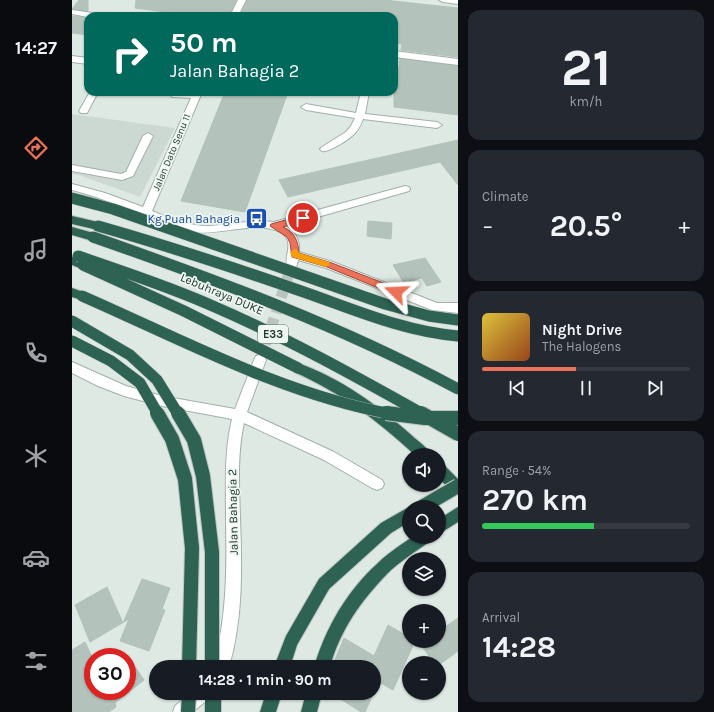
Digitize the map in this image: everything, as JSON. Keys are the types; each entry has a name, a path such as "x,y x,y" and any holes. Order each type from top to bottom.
{"highway":[{"path":"72,198 113,209 385,304 429,316 458,320"},
{"path":"72,220 165,245 339,306 390,322 420,330 458,336"},
{"name":"Lebuhraya DUKE","path":"72,231 187,269 287,308 352,336 436,376 458,389"},
{"path":"76,259 298,368 322,377 360,400 394,426 417,448"},
{"name":"Lebuhraya DUKE","path":"76,259 157,284 250,323 458,434"},
{"path":"77,294 290,387 342,404 393,415 440,419 458,418"},
{"path":"72,322 130,355 157,380 194,440 203,476 212,552 212,660"},
{"path":"72,341 111,360 140,383 172,439 185,479 192,548 189,660"},
{"path":"435,500 458,487 446,476"},
{"path":"446,522 458,514"},
{"path":"284,660 291,641 324,584 386,528 402,518"},
{"path":"324,660 328,646 348,608 384,568 415,544"},
{"path":"188,712 189,700"},
{"path":"212,700 213,712"},
{"path":"268,712 272,700"},
{"path":"309,712 312,700"}],"street":[{"path":"236,12 242,0"},
{"path":"443,0 458,2"},
{"path":"72,12 84,14"},
{"path":"398,54 458,62"},
{"path":"72,59 84,60"},
{"path":"84,111 92,96"},
{"name":"Jalan Dato Senu 11","path":"146,212 196,96"},
{"path":"324,149 338,139 351,133 360,116 364,96"},
{"path":"306,107 360,116 437,125"},
{"path":"72,168 122,177 127,176 130,174 148,136"},
{"path":"72,187 146,212 179,225 200,229 255,225 274,226 283,229 290,235 294,243 293,260 329,265 436,308 458,308"},
{"path":"274,226 405,189"},
{"name":"Jalan Bahagia 2","path":"223,660 230,632 234,552 232,479 233,448 248,387 260,360"},
{"path":"72,367 124,391 162,401 240,415 328,456 376,484"},
{"path":"181,712 194,700"}],"shaded area":[{"path":"72,114 175,128 140,197 79,175 72,174"}],"building":[{"path":"79,0 88,0 88,11 72,9"},
{"path":"136,0 236,0 231,12 166,12 135,8"},
{"path":"247,0 384,0 458,8 458,57 401,50 402,44 398,44 398,12 242,12"},
{"path":"72,16 84,18 84,34 72,33"},
{"path":"400,59 458,66 458,115 394,107 394,96 398,96"},
{"path":"223,96 287,96 245,212 181,201"},
{"path":"458,140 458,185 440,162 288,197 279,180"},
{"path":"368,221 392,223 391,239 367,236"},
{"path":"425,258 441,282 427,286 422,278 404,283 393,265"},
{"path":"142,579 170,588 162,609 165,610 149,651 120,641 129,619 123,622"},
{"path":"107,587 123,623 90,642 75,605"},
{"path":"458,618 458,651 446,660 446,656 429,656 423,648 446,648 446,626"},
{"path":"388,625 402,633 402,648 412,648 408,656 402,656 402,670 393,690 381,683 381,660 335,660 344,638 374,656"},
{"path":"85,642 88,648 84,648 84,700 119,700 115,703 116,707 109,712 72,712 72,650"},
{"path":"136,668 144,680 136,686"},
{"path":"342,700 371,700 365,712 361,712"}],"tunnel":[{"path":"260,360 292,265"}],"slow traffic":[{"path":"295,252 295,255 326,264"}],"place":[{"name":"Kg Puah Bahagia","path":"256,219"}],"route":[{"path":"303,218 274,226 283,229 290,235 294,243 295,255 329,265 396,292"}]}
